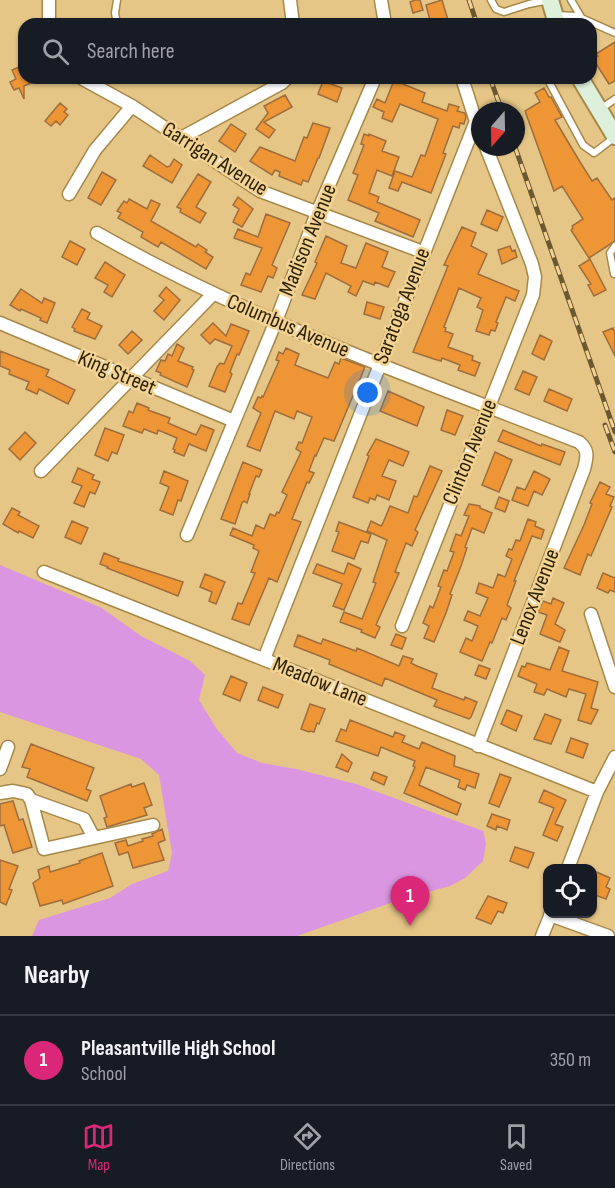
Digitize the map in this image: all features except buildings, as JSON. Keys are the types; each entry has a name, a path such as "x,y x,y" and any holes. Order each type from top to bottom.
{"street":[{"path":"49,0 49,18"},
{"path":"290,0 292,18"},
{"path":"381,0 383,18"},
{"name":"Garrigan Avenue","path":"100,84 260,191 423,252"},
{"path":"181,138 280,84"},
{"name":"Madison Avenue","path":"187,535 276,321 317,213 372,84"},
{"path":"464,84 471,106"},
{"path":"584,84 615,136"},
{"path":"69,194 95,150 132,106"},
{"name":"Saratoga Avenue","path":"264,659 423,252 471,143"},
{"name":"Clinton Avenue","path":"402,626 532,295 535,277 532,264 490,156"},
{"name":"Columbus Avenue","path":"97,233 213,294 379,365 579,442 585,447"},
{"path":"41,471 213,294"},
{"name":"King Street","path":"0,323 234,422"},
{"name":"Lenox Avenue","path":"478,746 584,469 588,456 585,447"},
{"name":"Meadow Lane","path":"44,572 597,792"},
{"path":"591,614 615,687"},
{"path":"0,769 8,747"},
{"path":"570,864 597,792 615,757"},
{"path":"0,793 13,791 27,794 31,800 44,849 153,825"},
{"path":"31,800 84,819 94,838"},
{"path":"542,936 549,918"},
{"path":"561,918 608,936"}],"lane":[{"path":"116,18 117,0"},
{"path":"491,0 496,9 504,12 529,4 581,17"},
{"path":"571,0 581,17"},
{"path":"597,25 615,33"},
{"path":"550,84 583,145 594,153 615,136"},
{"path":"599,110 615,99"},
{"path":"614,274 610,254 615,246"}],"shaded area":[{"path":"0,565 102,608 141,636 190,661 205,675 199,700 216,728 237,753 262,763 356,784 483,831 486,843 483,861 465,878 450,886 399,900 297,936 32,936 39,920 110,898 132,884 168,871 172,853 159,775 141,759 0,712"}],"railway":[{"path":"469,0 475,18"},
{"path":"492,84 499,102"},
{"path":"518,156 615,432"},
{"path":"605,425 615,452"}],"place":[{"name":"Pleasantville High School","path":"410,926"}]}
